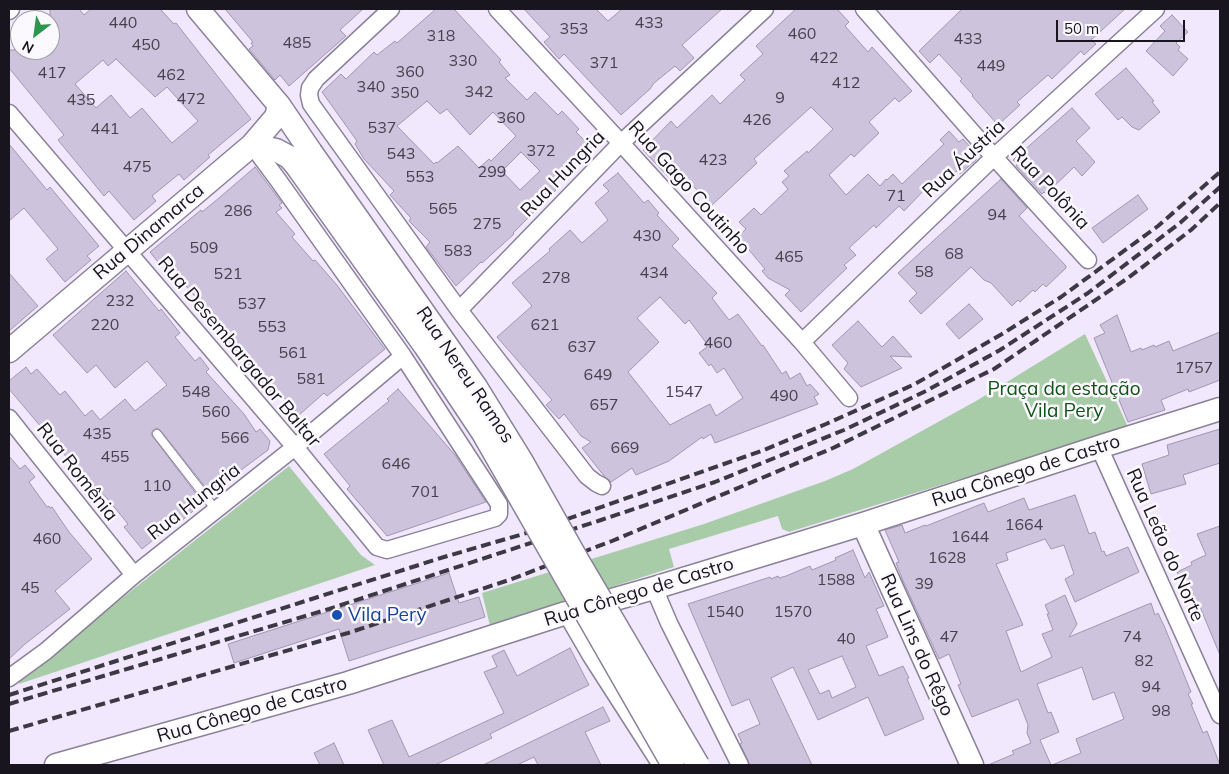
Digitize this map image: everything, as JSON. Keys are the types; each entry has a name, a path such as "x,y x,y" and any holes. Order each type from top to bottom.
{"street":[{"name":"Rua Nereu Ramos","path":"198,9 279,105 304,159 483,433 673,765"},
{"name":"Rua Nereu Ramos","path":"390,9 316,79 310,88 311,104 459,310 587,476 602,486"},
{"name":"Rua Gago Coutinho","path":"497,9 622,143 802,342 849,398"},
{"name":"Rua Hungria","path":"459,310 622,143 765,9"},
{"name":"Rua Polônia","path":"864,9 994,157 1088,260"},
{"name":"Rua Áustria","path":"802,342 994,157 1156,9"},
{"name":"Rua Dinamarca","path":"9,351 252,145 276,116 279,105"},
{"name":"Rua Desembargador Baltar","path":"9,113 380,549 387,550 495,518 499,514 499,504 403,356"},
{"path":"252,145 276,150 289,157 304,159"},
{"path":"252,145 403,356"},
{"name":"Rua Nereu Ramos","path":"304,159 476,387 521,460 698,765"},
{"name":"Rua Hungria","path":"9,678 46,651 134,575 295,447 403,356"},
{"name":"Rua Cônego de Castro","path":"61,765 348,683 566,613 863,524 1099,447 1220,410"},
{"name":"Rua Romênia","path":"9,418 134,575"},
{"name":"Rua Leão do Norte","path":"1099,447 1220,715"},
{"name":"Rua Lins do Rêgo","path":"863,524 972,765"},
{"path":"654,588 740,765"},
{"path":"566,613 591,656 661,765"}],"lane":[{"path":"157,434 216,510"}],"green space":[{"name":"Praça da estação Vila Pery","path":"1085,334 1128,427 789,532 782,529 778,516 669,549 674,567 490,626 482,593 704,524 825,481 853,469 976,401"},
{"path":"289,466 361,555 375,565 19,684 21,678"}],"building":[{"path":"50,9 79,9 84,15 91,9 160,9 174,24 176,23 251,119 208,155 210,157 184,180 179,174 152,196 156,201 134,220 109,191 104,196 58,140 64,135 9,68 9,50 10,60 60,60 60,10","holes":["116,59 155,97 167,87 198,121 172,143 142,108 130,118 111,95 96,108 75,84 103,60 108,66"]},
{"path":"225,9 363,9 340,30 346,36 289,86 280,75 275,80 249,49 253,46 251,43 253,42"},
{"path":"436,9 454,9 501,60 499,62 510,75 505,78 527,100 535,92 558,115 562,111 579,129 576,132 592,148 553,186 556,190 514,234 456,286 426,247 430,242 409,221 411,218 390,195 394,191 364,159 355,144 357,141 322,92 341,74 346,79 374,52 377,55 395,41 397,43","holes":["427,101 440,114 447,109 470,135 493,112 516,136 491,161 489,159 479,168 458,146 434,164 397,126","521,152 540,171 520,190 502,171"]},
{"path":"524,9 596,9 608,21 622,9 722,9 682,45 694,58 680,71 675,66 654,83 650,89 621,115 564,54 559,59 544,42 550,37"},
{"path":"796,9 837,9 849,22 845,26 868,52 872,47 912,91 899,102 895,98 869,122 879,133 854,157 851,154 829,175 846,195 868,174 880,186 893,174 902,184 944,144 940,140 949,131 959,142 963,139 975,152 976,160 960,174 957,171 952,175 948,172 934,184 932,182 904,211 899,206 876,228 874,225 849,248 856,255 844,265 847,268 801,312 785,295 790,290 768,278 762,271 765,269 738,237 746,229 739,222 754,208 761,215 788,189 782,182 789,176 784,171 807,151 808,153 833,129 811,107 754,159 757,163 711,206 680,171 671,180 643,150 671,121 677,128 712,95 720,104 745,80 740,75 763,54 756,46"},
{"path":"962,9 1125,9 1091,40 1096,44 1084,55 1081,51 1052,79 1048,75 1017,102 1020,105 998,125 960,81 962,79 939,54 930,63 919,51"},
{"path":"1172,15 1188,32 1176,43 1180,47 1178,50 1188,59 1173,76 1146,51 1165,31 1160,26"},
{"path":"1126,68 1154,101 1152,102 1160,112 1139,130 1132,127 1122,117 1118,120 1095,94"},
{"path":"1072,108 1090,128 1076,141 1095,162 1082,176 1074,167 1046,194 1044,192 1042,194 1016,166 1017,164 1013,160"},
{"path":"9,144 47,190 50,187 99,246 87,256 91,260 65,282 46,259 58,249 24,208 9,221"},
{"path":"255,167 282,203 279,205 282,208 276,212 295,234 292,237 336,284 385,349 327,396 324,393 299,415 282,395 277,399 196,302 198,300 179,278 160,260 158,262 150,252 201,210 202,212"},
{"path":"618,173 644,203 648,200 659,213 657,215 679,239 672,246 717,293 712,298 729,320 738,314 763,345 782,374 786,371 790,379 800,373 807,386 810,384 819,394 814,397 818,404 715,443 711,434 703,439 702,437 669,461 636,475 632,468 611,482 604,476 582,448 591,442 581,436 564,414 559,419 546,405 552,400 497,337 532,306 512,283 550,251 549,249 570,230 582,243 608,220 595,203 609,191 603,185","holes":["660,297 685,324 689,320 707,344 705,345 707,347 699,353 709,366 711,364 717,373 724,368 743,398 716,416 710,404 670,425 628,372 659,342 637,318"]},
{"path":"1001,179 1027,208 1019,216 1066,268 1046,287 1043,284 1035,292 1033,290 1020,302 1018,300 1012,306 991,283 984,280 971,267 921,314 909,301 917,293 898,273"},
{"path":"1138,195 1148,209 1103,243 1092,228"},
{"path":"126,271 180,333 175,337 195,361 200,357 209,369 206,372 244,414 256,432 260,429 270,441 268,450 210,493 161,431 157,428 153,430 151,434 153,437 200,499 190,507 193,511 180,522 178,520 142,549 124,527 128,524 106,497 95,489 80,473 9,389 9,381 26,367 31,374 37,369 60,395 65,391 85,416 92,410 100,420 125,399 135,411 167,385 147,361 115,388 96,365 87,373 53,335"},
{"path":"9,273 38,306 9,331"},
{"path":"969,304 983,319 959,339 946,324"},
{"path":"1117,315 1131,352 1154,345 1155,347 1169,341 1173,351 1220,332 1220,380 1189,392 1188,389 1161,400 1165,410 1128,422 1094,338 1105,333 1100,325"},
{"path":"858,321 882,347 893,336 912,357 890,356 902,368 861,387 844,369 848,363 832,345"},
{"path":"398,389 455,455 486,502 387,536 347,489 350,486 324,454 389,401 387,399"},
{"path":"1220,429 1220,463 1183,475 1186,484 1151,494 1142,464 1169,455 1167,445"},
{"path":"9,456 20,469 25,465 35,477 29,482 47,507 52,507 69,532 92,559 55,591 70,609 9,659"},
{"path":"1075,495 1089,534 1095,532 1102,552 1104,551 1106,556 1128,547 1139,572 1075,602 1065,579 1074,574 1064,545 1051,549 1045,539 1006,553 1008,560 996,564 1023,625 1006,631 1021,672 1052,657 1042,634 1053,630 1045,605 1065,595 1077,624 1069,637 1151,603 1155,615 1158,613 1165,628 1191,692 1188,694 1203,733 1207,731 1220,765 1052,765 1081,753 1076,739 1124,719 1114,692 1093,700 1082,667 1037,684 1048,713 1051,712 1059,732 1040,740 1051,765 988,765 1014,754 1012,751 1031,743 1027,733 1028,725 1018,699 972,717 958,685 961,684 949,654 939,659 904,583 896,563 899,562 885,530 902,525 905,533 984,503 988,512 1024,498 1029,510"},
{"path":"1220,526 1220,655 1200,607 1195,609 1177,572 1192,565 1191,562 1206,555 1197,534"},
{"path":"853,550 865,578 869,572 884,606 876,609 888,637 866,646 879,676 903,666 924,719 885,736 868,697 818,720 793,667 771,678 812,765 750,765 740,744 742,743 738,734 760,724 749,699 732,706 688,604 770,577 771,579 778,576 779,578 786,576 810,566 812,570 836,560 835,558","holes":["842,656 856,687 832,698 829,690 820,694 808,670"]},
{"path":"449,573 459,603 479,597 485,617 349,661 339,629 234,663 228,644"},
{"path":"570,648 589,685 490,734 492,738 435,765 384,765 368,730 392,720 409,757 504,713 484,672 497,667 492,656 504,650 517,676"},
{"path":"603,707 610,721 585,732 601,765 538,765 534,757 517,765 483,765"},
{"path":"334,743 344,765 320,765 314,753"}],"railway":[{"path":"9,695 444,557 530,532 764,450 826,424 915,384 1002,334 1061,297 1158,226 1220,172"},
{"path":"9,704 329,609 601,520 715,482 844,430 926,391 1000,350 1088,293 1180,223 1220,187"},
{"path":"9,731 348,633 509,580 612,541 833,448 994,369 1128,278 1191,230 1220,203"}],"place":[{"name":"Vila Pery","path":"337,615"}]}
